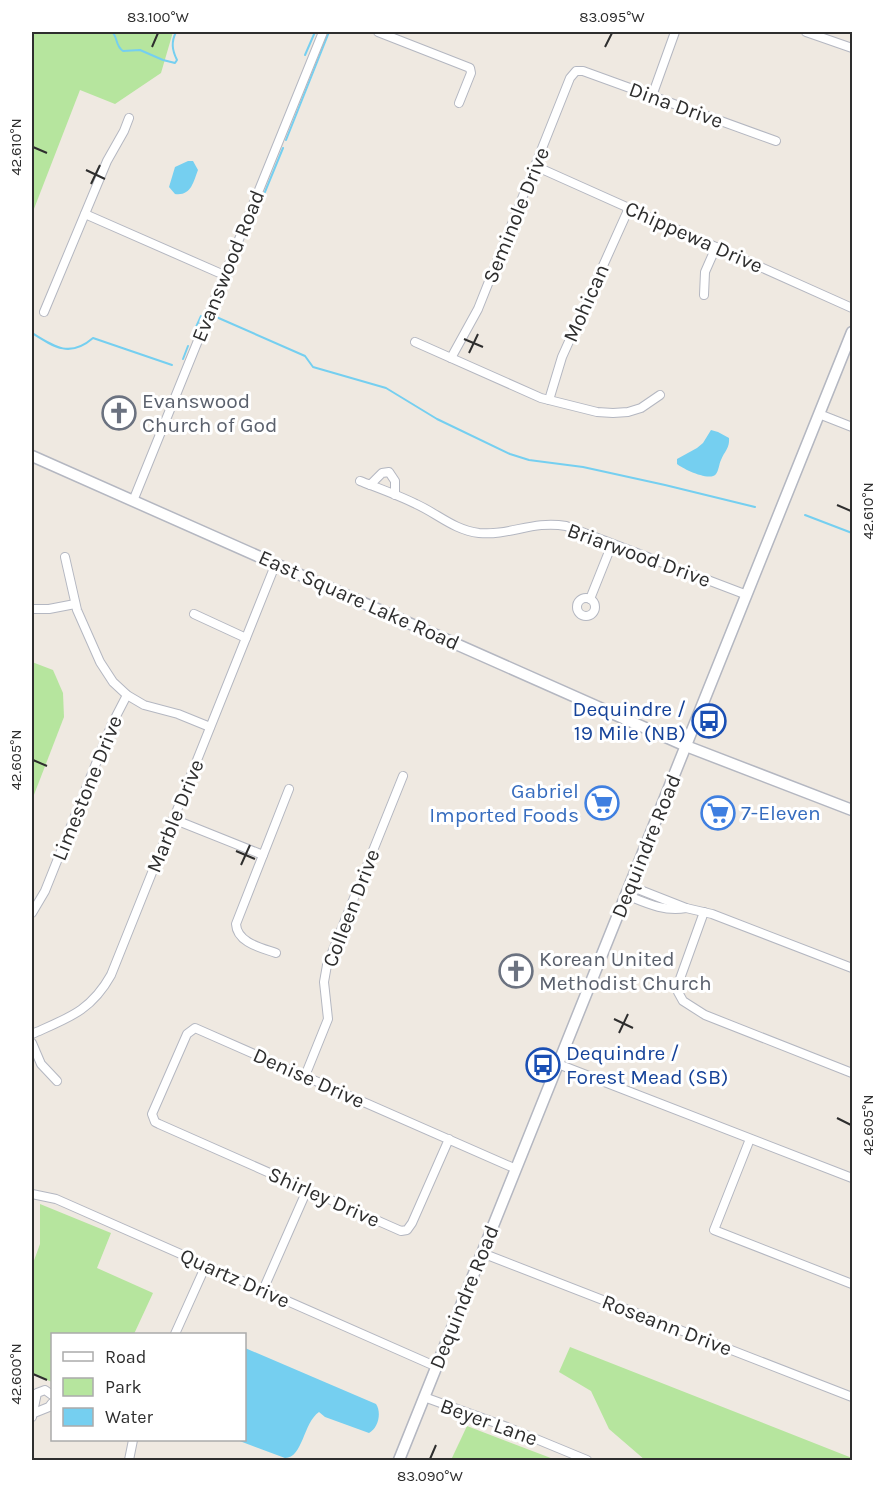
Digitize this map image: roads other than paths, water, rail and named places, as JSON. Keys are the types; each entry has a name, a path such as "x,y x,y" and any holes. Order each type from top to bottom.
{"main road":[{"name":"Dequindre Road","path":"399,1461 852,332"},
{"name":"East Square Lake Road","path":"32,456 686,746 852,810"}],"street":[{"name":"Evanswood Road","path":"133,501 322,32"},
{"path":"378,32 470,68 471,73 459,103"},
{"path":"652,96 675,32"},
{"path":"806,32 852,48"},
{"name":"Dina Drive","path":"576,70 776,141"},
{"name":"Seminole Drive","path":"451,358 478,309 570,78 576,70"},
{"path":"44,312 107,162 129,118"},
{"name":"Chippewa Drive","path":"535,166 852,308"},
{"name":"Mohican","path":"549,400 562,357 629,208"},
{"path":"85,214 224,275"},
{"path":"704,295 705,272 716,246"},
{"path":"415,342 549,400 597,411 619,413 641,408 660,395"},
{"path":"819,414 852,427"},
{"path":"370,485 382,473 389,472 394,477 394,495"},
{"name":"Briarwood Drive","path":"360,481 416,503 450,524 468,531 489,534 536,524 555,524 612,543 747,596"},
{"path":"590,599 612,543"},
{"path":"65,556 75,604 105,672 113,682 127,695 148,706 178,714 210,727"},
{"name":"Marble Drive","path":"32,1034 70,1017 99,995 115,966 276,563"},
{"path":"32,609 49,609 75,604"},
{"path":"194,614 246,638"},
{"name":"Limestone Drive","path":"32,913 45,891 111,726 127,695"},
{"name":"Colleen Drive","path":"305,1076 328,1019 324,982 327,966 403,776"},
{"path":"276,953 244,939 237,930 240,913 289,789"},
{"path":"173,819 263,855"},
{"path":"628,890 664,909 686,908 704,912 852,968"},
{"path":"704,912 677,987 683,1001 713,1019 852,1073"},
{"name":"Denise Drive","path":"153,1118 154,1109 174,1063 187,1034 192,1029 203,1031 516,1169"},
{"path":"32,1043 41,1064 57,1081"},
{"path":"558,1064 852,1178"},
{"name":"Shirley Drive","path":"153,1118 159,1124 398,1230 407,1230 412,1223 449,1139"},
{"path":"750,1138 714,1230 852,1284"},
{"path":"263,1290 307,1190"},
{"name":"Quartz Drive","path":"32,1194 56,1199 436,1366"},
{"name":"Roseann Drive","path":"482,1254 852,1397"},
{"path":"176,1333 206,1265"},
{"path":"33,1415 37,1393 45,1390 51,1394"},
{"name":"Beyer Lane","path":"424,1397 507,1427 587,1461"},
{"path":"33,1415 51,1404"},
{"path":"129,1461 133,1441"}],"water":[{"path":"193,161 198,170 195,180 188,191 175,194 169,187 175,167"},
{"path":"711,430 729,438 728,447 716,474 703,476 677,464 677,459 703,443"},
{"path":"246,1348 376,1404 378,1408 377,1424 369,1433 325,1417 319,1412 309,1424 296,1452 285,1458 240,1441 246,1441"}],"waterway":[{"path":"112,32 123,51 140,50 175,63 177,60 173,43 176,32"},
{"path":"305,55 315,32"},
{"path":"286,140 329,32"},
{"path":"246,238 283,148"},
{"path":"237,260 242,247"},
{"path":"220,301 235,266"},
{"path":"192,336 201,316"},
{"path":"204,343 214,316 305,356 313,367 386,388 437,419 510,454 529,460 583,467 755,507"},
{"path":"32,333 55,346 69,349 77,348 93,338 172,365"},
{"path":"183,359 188,346"},
{"path":"805,515 852,533"}],"place":[{"name":"Evanswood Church of God","path":"119,413"},
{"name":"Dequindre / 19 Mile (NB)","path":"709,721"},
{"name":"Gabriel Imported Foods","path":"602,803"},
{"name":"7-Eleven","path":"718,813"},
{"name":"Korean United Methodist Church","path":"516,971"},
{"name":"Dequindre / Forest Mead (SB)","path":"543,1065"}]}
